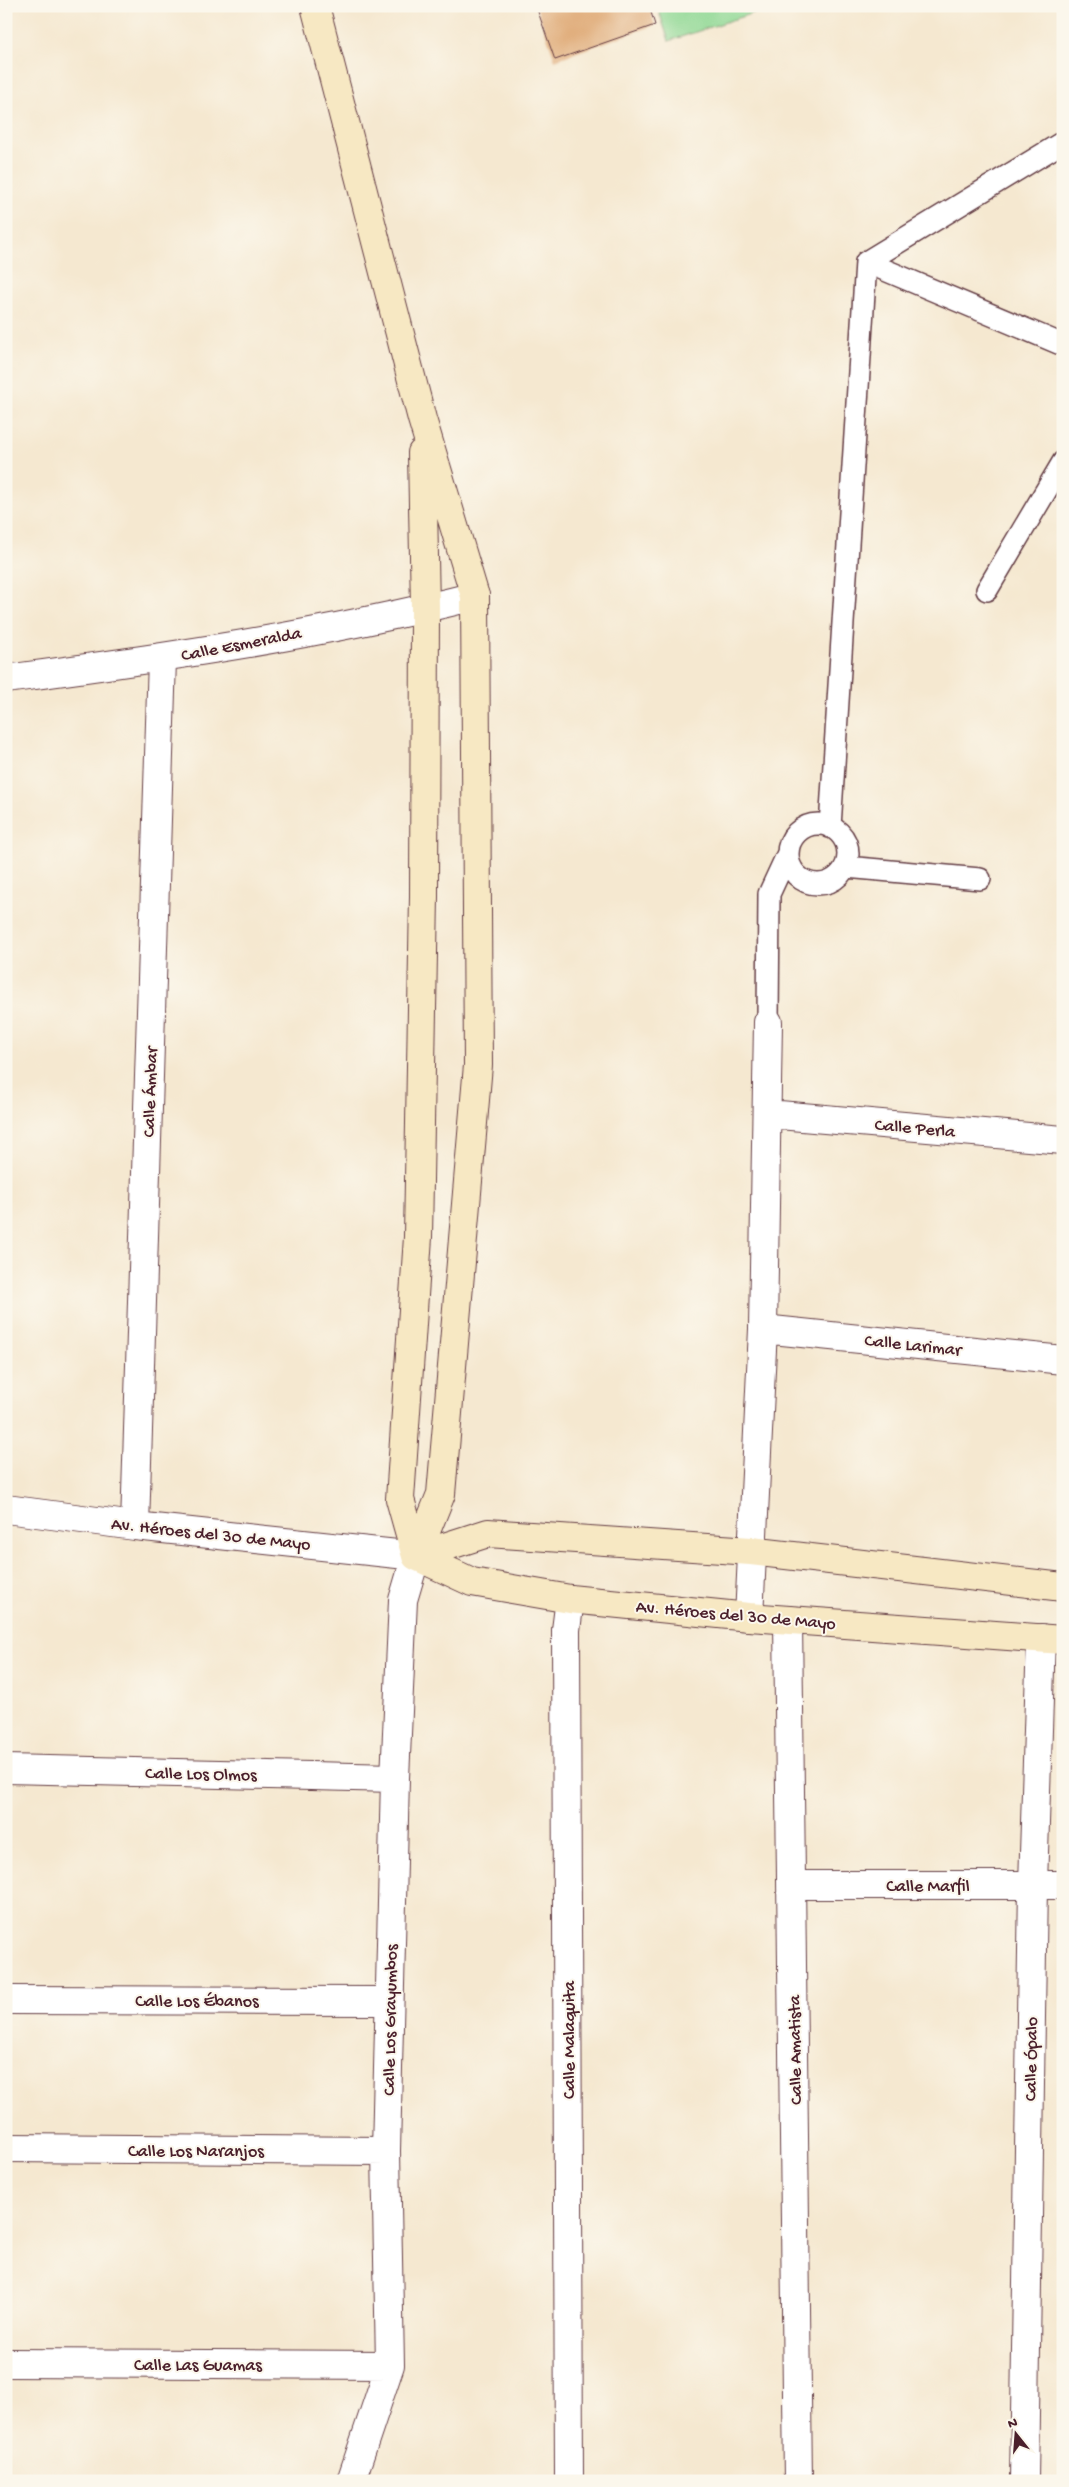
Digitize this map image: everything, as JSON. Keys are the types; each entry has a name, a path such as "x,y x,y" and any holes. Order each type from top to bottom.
{"street":[{"path":"316,6 422,419 475,596 478,1065 441,1494 416,1556"},
{"path":"416,1556 400,1499 418,1237 424,896 425,608 422,419"},
{"name":"Calle Esmeralda","path":"6,679 162,658 425,608 475,596"},
{"name":"Calle Ámbar","path":"135,1526 162,658"},
{"path":"749,1617 763,1329 768,1022"},
{"name":"Calle Perla","path":"768,1114 1063,1140"},
{"name":"Calle Larimar","path":"763,1329 1063,1360"},
{"name":"Av. Héroes del 30 de Mayo","path":"6,1509 135,1526 416,1556 472,1582 570,1599 749,1617 1052,1639"},
{"name":"Av. Héroes del 30 de Mayo","path":"416,1556 488,1533 752,1551 1063,1587"},
{"name":"Calle Los Grayumbos","path":"351,2481 390,2365 386,2151 388,2001 395,1778 403,1600 416,1556"},
{"name":"Calle Malaquita","path":"569,2481 566,1630 570,1599"},
{"name":"Calle Amatista","path":"788,1620 798,2481"},
{"name":"Calle Ópalo","path":"1024,2481 1033,1884 1052,1639"},
{"name":"Calle Los Olmos","path":"6,1769 395,1778"},
{"name":"Calle Marfil","path":"792,1885 1063,1885"},
{"name":"Calle Los Ébanos","path":"6,2000 388,2001"},
{"name":"Calle Los Naranjos","path":"6,2148 386,2151"},
{"name":"Calle Las Guamas","path":"6,2363 390,2365"}],"lane":[{"path":"866,262 1063,142"},
{"path":"866,262 1063,345"},
{"path":"830,827 866,262"},
{"path":"987,590 1063,462"},
{"path":"768,1022 769,894 788,853 790,842 798,832 808,826 819,824 830,827 840,834 846,843 848,855 846,866 834,880 817,884 805,881 796,875 790,865 788,853"},
{"path":"846,866 980,879"}],"green space":[{"path":"657,6 774,6 669,41"}],"building":[{"path":"536,6 649,6 655,25 555,60"}]}
